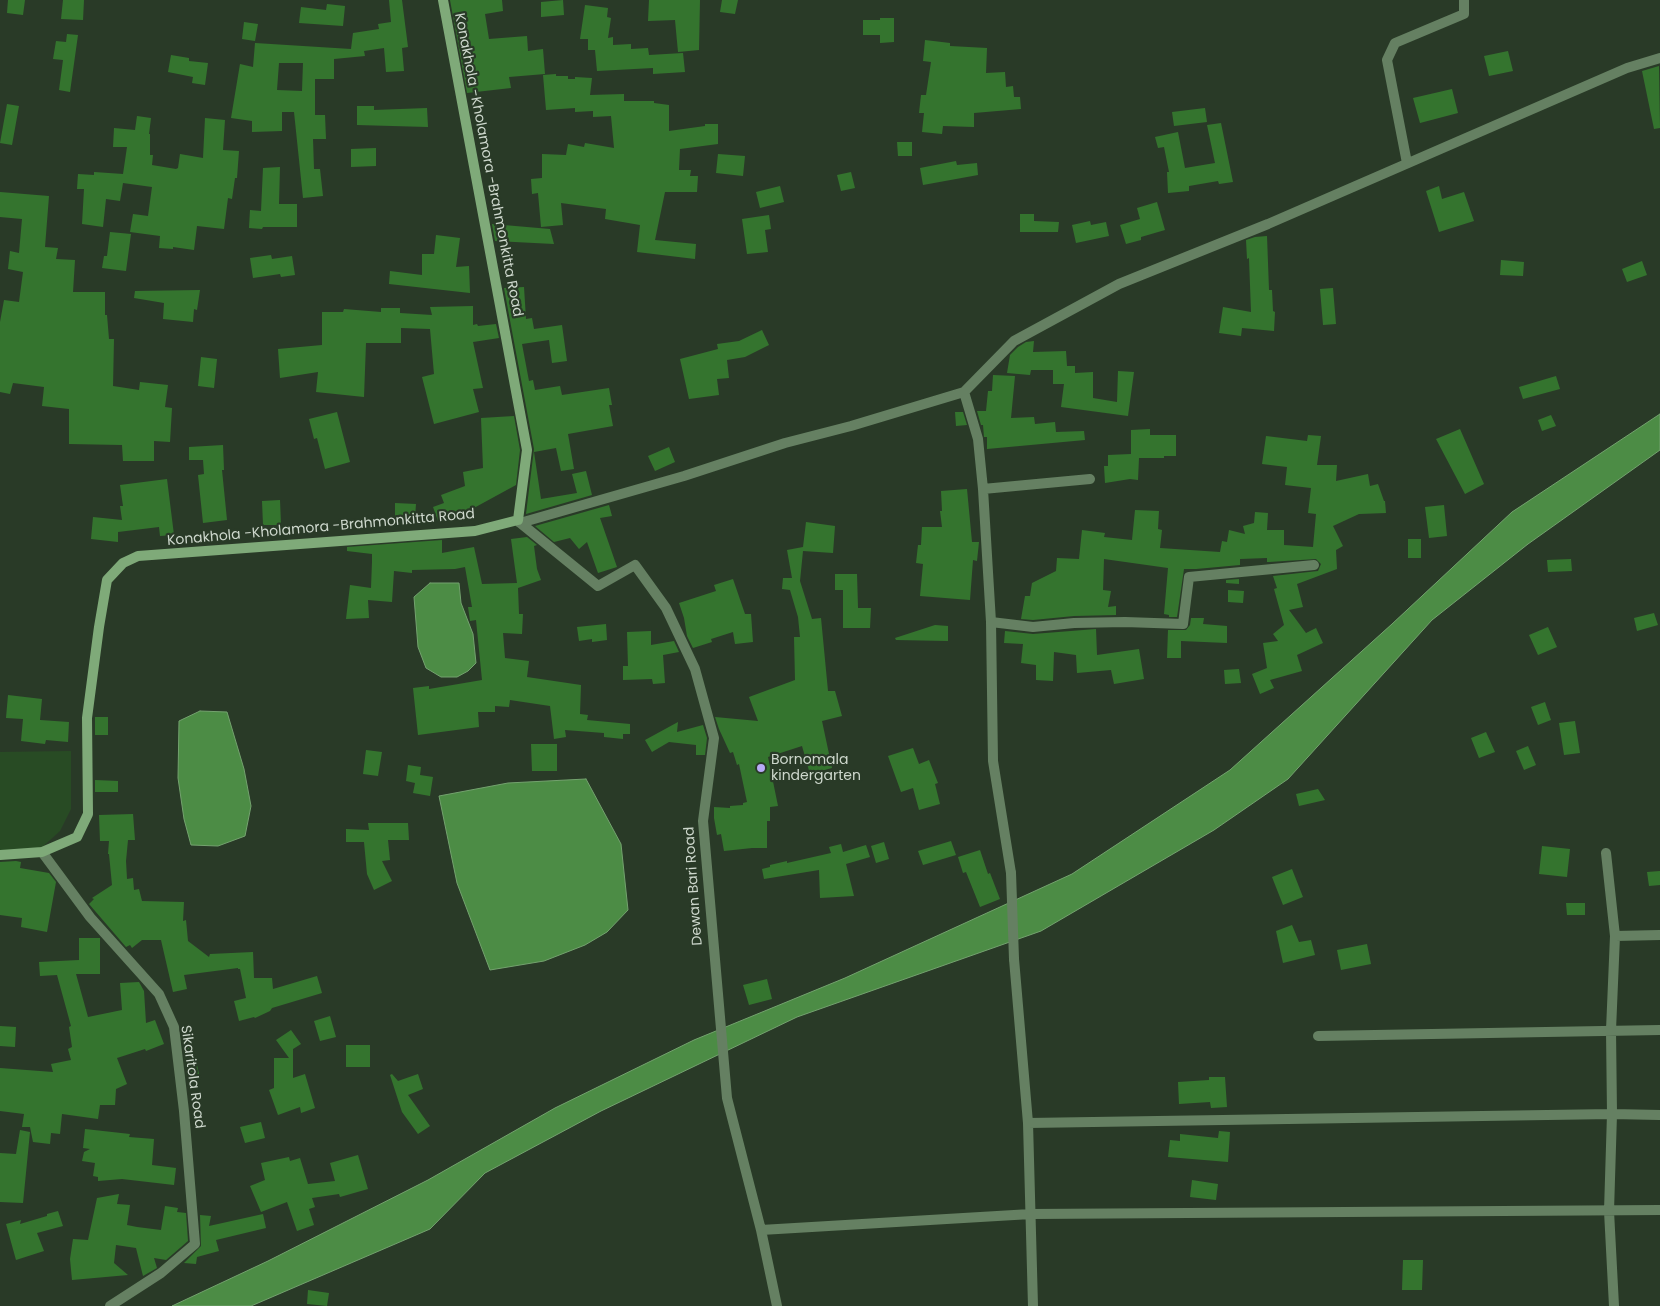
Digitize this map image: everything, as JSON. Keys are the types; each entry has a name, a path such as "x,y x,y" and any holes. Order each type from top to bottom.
{"main road":[{"name":"Konakhola -Kholamora -Brahmonkitta Road","path":"42,852 77,837 88,814 87,718 98,627 107,580 123,563 138,556 475,531 519,522 527,450 443,0"},
{"path":"0,855 42,852"}],"street":[{"path":"1407,163 1387,60 1395,42 1464,14 1464,0"},
{"path":"519,522 684,476 785,443 851,426 964,392 1014,341 1119,284 1268,224 1627,68 1660,58"},
{"path":"964,392 978,439 983,489 991,622 994,761 1011,874 1014,958 1028,1123 1033,1306"},
{"path":"983,489 1090,479"},
{"name":"Dewan Bari Road","path":"519,522 598,586 634,564 666,608 695,669 714,738 703,822 714,966 727,1098 761,1230 776,1306"},
{"path":"991,622 1033,627 1074,623 1183,624 1189,576 1314,565"},
{"name":"Sikaritola Road","path":"42,852 90,918 159,994 174,1027 184,1111 195,1244 161,1273 110,1306"},
{"path":"1606,853 1614,936 1609,1211 1614,1306"},
{"path":"1614,936 1660,935"},
{"path":"1318,1036 1660,1030"},
{"path":"1028,1123 1612,1114 1660,1115"},
{"path":"761,1230 1031,1214 1660,1210"}],"shaded area":[{"path":"1660,414 1660,450 1528,544 1432,620 1288,779 1214,830 1041,931 797,1017 601,1111 485,1173 430,1229 251,1306 172,1306 268,1261 428,1180 555,1108 694,1040 845,978 1072,874 1230,770 1392,624 1512,512"},
{"path":"430,583 459,583 461,603 473,634 476,663 468,671 457,677 441,677 426,668 418,647 414,597"},
{"path":"200,711 227,712 244,769 251,806 245,836 218,846 191,845 184,819 178,778 179,721"},
{"path":"71,751 71,809 60,831 39,850 0,853 0,752"},
{"path":"586,779 621,844 628,910 607,932 585,945 544,961 490,970 457,883 439,796 508,783"}],"building":[{"path":"8,0 25,0 23,15 7,13"},
{"path":"63,0 84,0 83,20 61,19"},
{"path":"389,0 402,0 408,47 402,48 404,71 386,72 384,48 364,51 365,56 334,59 334,79 315,79 315,115 325,115 326,139 313,139 314,169 320,169 323,196 303,198 294,112 282,112 282,131 252,132 252,121 231,118 240,64 253,67 255,43 351,49 353,33 379,29 378,24 391,22","holes":["279,63 303,63 302,91 277,90"]},
{"path":"450,0 502,0 503,11 485,14 489,39 527,36 528,51 543,49 545,74 509,77 511,88 467,93"},
{"path":"563,0 564,15 541,17 541,2"},
{"path":"649,0 700,0 699,50 678,52 675,20 648,21"},
{"path":"722,0 738,0 735,14 720,12"},
{"path":"327,4 345,6 343,26 299,23 301,7 326,10"},
{"path":"585,5 608,8 607,17 611,18 608,38 613,37 613,45 631,44 631,49 648,48 649,55 683,53 685,72 653,74 653,68 597,71 595,50 588,50 588,39 580,39"},
{"path":"880,18 894,18 894,42 880,43 880,35 863,35 863,20 880,20"},
{"path":"244,22 258,24 255,41 242,39"},
{"path":"67,34 78,35 70,92 59,90 63,60 53,59 56,41 66,42"},
{"path":"925,40 950,43 950,46 987,48 986,73 1005,72 1006,87 1013,86 1014,97 1020,97 1021,109 974,113 974,127 943,126 942,134 922,132 924,113 919,113 921,95 926,95 931,62 923,61"},
{"path":"1508,51 1513,71 1489,76 1484,56"},
{"path":"171,55 189,58 189,61 208,63 205,85 192,83 193,77 168,72"},
{"path":"1659,66 1660,128 1654,129 1642,71"},
{"path":"556,74 556,76 568,76 568,79 575,79 575,77 592,78 590,95 624,94 624,101 654,101 654,103 669,105 669,131 705,126 705,124 718,124 718,144 680,149 679,170 691,170 690,176 698,176 697,192 665,192 655,240 696,244 695,259 637,252 640,225 605,219 606,209 561,203 563,225 541,227 538,193 532,194 531,179 542,178 542,154 566,155 568,144 584,147 585,143 614,148 611,116 593,117 593,111 575,112 575,108 546,110 543,75"},
{"path":"1452,89 1458,113 1420,123 1413,98"},
{"path":"7,104 19,106 12,145 0,143"},
{"path":"357,106 374,106 374,110 427,108 428,127 357,125"},
{"path":"1205,108 1207,122 1174,126 1172,112"},
{"path":"137,116 151,118 149,134 150,155 153,155 152,165 176,169 178,168 180,154 203,158 205,118 225,120 223,150 239,151 237,178 235,178 232,199 228,198 224,229 197,226 194,250 173,247 173,249 159,248 160,236 130,232 133,214 148,216 152,187 123,183 120,201 106,199 103,227 82,224 84,189 77,189 78,174 94,175 94,172 123,174 127,147 113,147 114,128 135,130"},
{"path":"1221,123 1233,182 1219,184 1218,181 1189,186 1189,191 1168,193 1167,172 1169,172 1164,147 1158,148 1155,137 1178,132 1185,168 1215,163 1207,125"},
{"path":"897,142 912,142 912,156 898,156"},
{"path":"376,148 376,166 351,167 351,149"},
{"path":"718,154 745,156 743,176 716,173"},
{"path":"956,161 957,165 977,163 978,175 923,185 920,168"},
{"path":"280,167 279,204 297,204 297,227 249,228 250,210 261,211 263,168"},
{"path":"851,172 855,188 841,191 837,175"},
{"path":"780,186 784,202 760,208 756,192"},
{"path":"1439,186 1442,199 1464,192 1474,221 1439,232 1426,191"},
{"path":"0,192 49,196 45,247 58,248 56,259 75,260 73,292 105,292 105,315 107,315 109,339 114,339 113,386 139,390 140,382 168,385 165,407 172,408 170,442 154,441 154,461 123,461 122,445 69,444 69,409 42,406 44,387 13,383 10,394 0,392 0,322 4,300 19,302 23,272 8,269 10,251 19,253 22,219 0,217"},
{"path":"1157,202 1165,230 1141,237 1141,240 1126,244 1120,225 1140,219 1137,208"},
{"path":"1020,214 1034,214 1034,221 1059,222 1058,232 1020,232"},
{"path":"769,215 771,229 765,230 768,252 747,254 742,219"},
{"path":"1090,221 1091,225 1106,222 1109,236 1076,243 1072,225"},
{"path":"492,224 550,229 554,244 495,241"},
{"path":"110,232 131,234 126,271 102,268 104,256 107,256"},
{"path":"436,235 460,238 456,267 469,266 470,293 389,284 390,271 422,275 422,254 434,254"},
{"path":"1267,236 1269,290 1272,290 1273,311 1275,312 1274,331 1242,328 1241,336 1219,333 1223,307 1251,312 1249,258 1247,259 1246,240"},
{"path":"271,255 272,259 292,256 295,275 281,277 280,274 253,278 250,258"},
{"path":"1501,260 1524,262 1523,276 1500,275"},
{"path":"1642,261 1647,275 1627,282 1622,269"},
{"path":"524,287 526,319 532,318 534,329 562,325 567,361 552,363 549,340 522,344 529,381 533,380 535,390 560,386 562,395 609,388 612,405 609,405 613,426 568,434 574,469 561,471 556,448 534,452 541,499 577,493 572,474 586,471 592,495 526,514 534,449 504,288"},
{"path":"1333,288 1336,324 1323,325 1320,289"},
{"path":"200,290 197,310 194,309 193,322 163,319 164,303 134,298 135,291"},
{"path":"473,306 473,325 496,324 499,338 473,342 483,388 473,389 479,412 434,424 422,377 434,374 430,329 401,328 401,343 366,343 364,397 316,392 318,372 280,378 278,349 322,345 322,312 343,312 344,309 381,312 381,308 400,308 400,313 432,315 430,307"},
{"path":"762,330 769,345 745,357 727,360 729,378 717,379 719,395 689,399 680,359 718,349 717,344 739,341"},
{"path":"1034,341 1033,352 1066,351 1067,366 1075,366 1075,373 1093,372 1093,398 1117,402 1118,371 1134,372 1128,416 1061,407 1064,384 1053,384 1053,370 1031,370 1030,375 1007,373 1010,355 1026,342"},
{"path":"201,357 217,359 214,388 198,386"},
{"path":"993,375 1015,376 1011,418 1034,417 1035,424 1055,422 1056,432 1084,431 1085,440 987,449 987,437 984,437 983,425 981,425 977,411 986,411 988,391 992,391"},
{"path":"1556,376 1560,389 1523,399 1519,387"},
{"path":"337,412 350,462 325,469 317,438 314,439 309,419"},
{"path":"955,412 963,412 967,425 956,426"},
{"path":"1551,415 1556,426 1542,431 1538,420"},
{"path":"514,416 520,450 516,485 472,509 438,521 433,507 444,503 441,495 465,486 463,472 483,468 481,418"},
{"path":"1150,429 1150,435 1176,435 1176,456 1139,458 1138,480 1130,479 1105,483 1104,466 1108,466 1108,455 1131,454 1131,430"},
{"path":"1460,429 1484,484 1465,494 1436,439"},
{"path":"1308,435 1321,436 1317,465 1337,465 1336,481 1368,474 1370,486 1378,484 1385,501 1386,513 1359,514 1333,526 1343,546 1336,550 1337,569 1297,584 1303,607 1289,610 1306,633 1316,628 1323,643 1297,655 1302,671 1270,680 1274,688 1260,694 1252,674 1267,668 1263,643 1278,641 1273,634 1284,625 1274,589 1277,588 1273,576 1318,571 1321,564 1316,559 1267,562 1267,558 1240,559 1240,565 1184,569 1177,617 1169,617 1169,615 1164,614 1168,568 1104,559 1103,590 1111,591 1108,607 1116,606 1116,615 1074,616 1033,620 1021,619 1025,596 1030,596 1032,583 1056,571 1057,558 1079,559 1082,530 1105,533 1104,537 1132,540 1135,510 1159,511 1158,529 1162,530 1160,548 1220,552 1222,541 1227,542 1229,530 1245,534 1243,526 1254,523 1255,512 1268,513 1267,530 1284,530 1284,545 1313,547 1316,514 1308,513 1311,488 1285,485 1287,467 1262,464 1266,436 1307,441"},
{"path":"223,445 224,470 222,470 227,520 203,523 198,475 204,474 203,460 189,460 189,447"},
{"path":"669,447 675,462 655,471 648,456"},
{"path":"167,479 174,535 160,536 159,527 118,532 118,542 91,539 93,517 122,520 120,506 123,506 120,485"},
{"path":"967,489 972,542 979,542 977,561 973,560 970,600 920,596 923,564 916,563 918,545 921,545 922,527 942,527 940,511 942,511 941,491"},
{"path":"280,500 281,525 263,525 262,501"},
{"path":"395,503 416,504 415,517 395,517"},
{"path":"609,505 612,516 600,518 617,567 598,573 587,542 579,549 570,538 554,542 535,526"},
{"path":"1444,505 1447,536 1429,538 1425,507"},
{"path":"806,522 835,526 833,553 803,551 800,581 812,619 821,618 828,691 835,691 842,716 822,721 832,768 810,774 802,746 768,757 778,806 770,807 770,821 767,821 767,848 724,851 721,834 717,835 714,807 730,808 730,806 743,805 743,803 747,802 739,764 737,765 733,752 730,753 715,717 758,721 749,697 795,680 794,637 800,637 798,617 790,590 782,589 783,578 792,578 787,550 803,547"},
{"path":"527,537 537,545 534,546 537,569 541,580 518,588 519,614 523,614 522,634 503,633 505,658 529,661 527,677 581,685 580,714 588,715 587,720 630,724 630,734 623,734 623,739 604,737 604,733 565,730 566,737 554,739 550,706 510,700 509,707 495,706 495,712 478,712 479,727 418,735 413,688 429,686 429,689 482,680 476,620 470,621 468,607 472,607 465,567 412,570 412,573 394,571 392,602 368,600 369,618 346,619 350,585 371,588 372,562 372,554 347,551 347,547 442,540 442,553 474,547 482,584 517,583 511,539"},
{"path":"1408,539 1421,539 1421,558 1408,558"},
{"path":"1571,559 1572,571 1548,572 1547,560"},
{"path":"835,574 857,574 858,608 871,608 870,628 843,628 843,590 835,590"},
{"path":"733,579 745,614 751,614 753,642 735,644 733,632 711,639 712,642 693,648 687,636 679,603 716,591 714,585"},
{"path":"1239,579 1239,584 1226,583 1226,580"},
{"path":"1228,590 1244,591 1243,603 1228,602"},
{"path":"1654,613 1658,625 1637,631 1634,618"},
{"path":"1191,618 1204,618 1203,624 1227,626 1227,643 1181,641 1181,658 1167,658 1168,630 1186,630 1190,625"},
{"path":"606,624 607,640 592,642 592,639 579,641 577,627"},
{"path":"935,625 948,626 948,641 896,640 895,638"},
{"path":"1548,627 1557,647 1538,655 1529,635"},
{"path":"1096,629 1097,655 1139,649 1144,679 1114,684 1111,670 1077,673 1076,655 1054,652 1053,681 1036,680 1036,665 1021,663 1023,644 1004,643 1005,631 1033,634"},
{"path":"651,631 651,645 674,641 679,652 663,655 665,683 653,684 652,679 623,680 623,666 628,666 627,632"},
{"path":"1239,669 1241,683 1225,684 1224,670"},
{"path":"8,695 42,699 40,720 69,722 68,742 46,740 45,744 21,741 23,719 6,718"},
{"path":"1545,702 1551,720 1538,725 1531,707"},
{"path":"95,717 108,717 108,735 95,735"},
{"path":"1575,721 1580,753 1564,755 1559,723"},
{"path":"678,722 677,732 703,725 707,738 705,755 696,755 696,745 669,742 652,752 645,740"},
{"path":"1486,732 1495,752 1479,758 1471,738"},
{"path":"531,744 557,744 557,771 532,771"},
{"path":"1528,746 1536,765 1524,770 1516,751"},
{"path":"913,748 919,764 929,760 938,783 935,784 940,804 919,810 913,788 901,792 888,756"},
{"path":"366,750 382,752 378,776 363,774"},
{"path":"408,765 421,767 420,775 433,777 430,796 413,793 415,783 406,781"},
{"path":"95,780 118,781 118,792 95,792"},
{"path":"1318,789 1325,800 1299,806 1296,794"},
{"path":"133,814 135,840 128,840 127,879 133,878 134,890 139,889 142,901 184,902 183,921 186,920 188,941 209,957 210,954 253,952 254,978 272,978 273,989 317,976 322,993 272,1008 270,1011 255,1018 239,1021 234,1001 246,998 240,969 238,968 184,975 187,989 173,992 161,940 142,940 132,948 130,945 126,947 89,904 94,899 92,898 112,885 108,854 109,841 100,841 99,815"},
{"path":"368,823 408,823 409,840 388,840 390,860 382,861 392,881 374,890 367,874 364,842 346,842 346,829 369,830"},
{"path":"951,841 956,855 923,865 918,851"},
{"path":"884,842 889,859 876,863 871,846"},
{"path":"841,844 843,852 866,845 870,857 846,864 854,896 820,898 819,870 764,879 762,869 770,867 770,865 831,853 829,847"},
{"path":"1542,846 1570,849 1567,877 1539,874"},
{"path":"980,850 988,874 990,873 1000,899 980,907 966,872 963,873 958,857"},
{"path":"0,862 21,862 20,868 49,873 56,882 47,932 21,927 22,918 0,915"},
{"path":"1292,869 1303,897 1283,905 1272,877"},
{"path":"1660,871 1660,885 1649,886 1647,872"},
{"path":"1566,903 1585,903 1585,915 1567,915"},
{"path":"1292,925 1299,942 1311,940 1315,955 1283,963 1276,931"},
{"path":"79,938 100,938 100,974 76,974 88,1017 122,1010 120,983 139,982 144,991 146,1023 155,1020 164,1044 146,1051 145,1049 117,1058 127,1084 116,1089 115,1105 100,1105 98,1119 62,1114 60,1134 51,1133 50,1144 33,1142 30,1127 22,1127 24,1114 0,1111 0,1068 53,1072 51,1064 71,1060 68,1049 72,1047 69,1027 71,1026 57,975 40,976 39,962 79,960"},
{"path":"1367,944 1371,964 1341,970 1337,950"},
{"path":"767,979 772,999 749,1005 743,985"},
{"path":"330,1016 336,1037 320,1041 314,1021"},
{"path":"0,1026 16,1027 15,1047 0,1046"},
{"path":"291,1030 301,1044 293,1049 293,1078 305,1074 315,1108 301,1113 300,1107 278,1115 269,1090 274,1088 274,1058 289,1058 276,1040"},
{"path":"190,1034 199,1074 187,1077 182,1036"},
{"path":"346,1045 370,1045 370,1067 346,1067"},
{"path":"392,1074 398,1081 418,1074 423,1089 408,1095 430,1126 418,1134 402,1112 390,1075"},
{"path":"1209,1077 1225,1077 1227,1107 1211,1108 1210,1102 1179,1104 1178,1082 1209,1080"},
{"path":"261,1122 265,1138 245,1143 240,1127"},
{"path":"85,1129 130,1134 129,1137 154,1139 152,1165 176,1168 174,1185 122,1179 98,1181 98,1177 93,1176 95,1163 82,1161 84,1152 90,1149 83,1148"},
{"path":"20,1130 30,1132 23,1203 0,1202 0,1153 16,1154"},
{"path":"1219,1131 1230,1132 1228,1162 1168,1157 1170,1140 1180,1141 1180,1134 1218,1138"},
{"path":"358,1155 368,1189 340,1197 339,1194 312,1198 315,1207 309,1209 314,1225 297,1231 287,1202 261,1212 250,1186 265,1180 261,1163 289,1157 290,1161 300,1158 308,1184 335,1181 330,1163"},
{"path":"1192,1180 1218,1184 1216,1200 1190,1197"},
{"path":"119,1194 117,1204 130,1205 127,1225 161,1230 165,1206 178,1208 177,1212 186,1213 188,1241 166,1260 154,1258 157,1268 143,1276 136,1248 116,1245 114,1263 128,1275 72,1280 70,1259 73,1239 88,1240 97,1198"},
{"path":"58,1211 63,1226 37,1233 44,1251 16,1260 6,1224 21,1220 20,1224"},
{"path":"263,1214 266,1228 216,1240 219,1251 197,1257 196,1264 184,1263 201,1246 200,1215 211,1216 209,1226"},
{"path":"1403,1260 1423,1260 1422,1290 1402,1290"},
{"path":"308,1290 329,1293 327,1306 307,1304"}],"place":[{"name":"Bornomala kindergarten","path":"761,768"}]}
